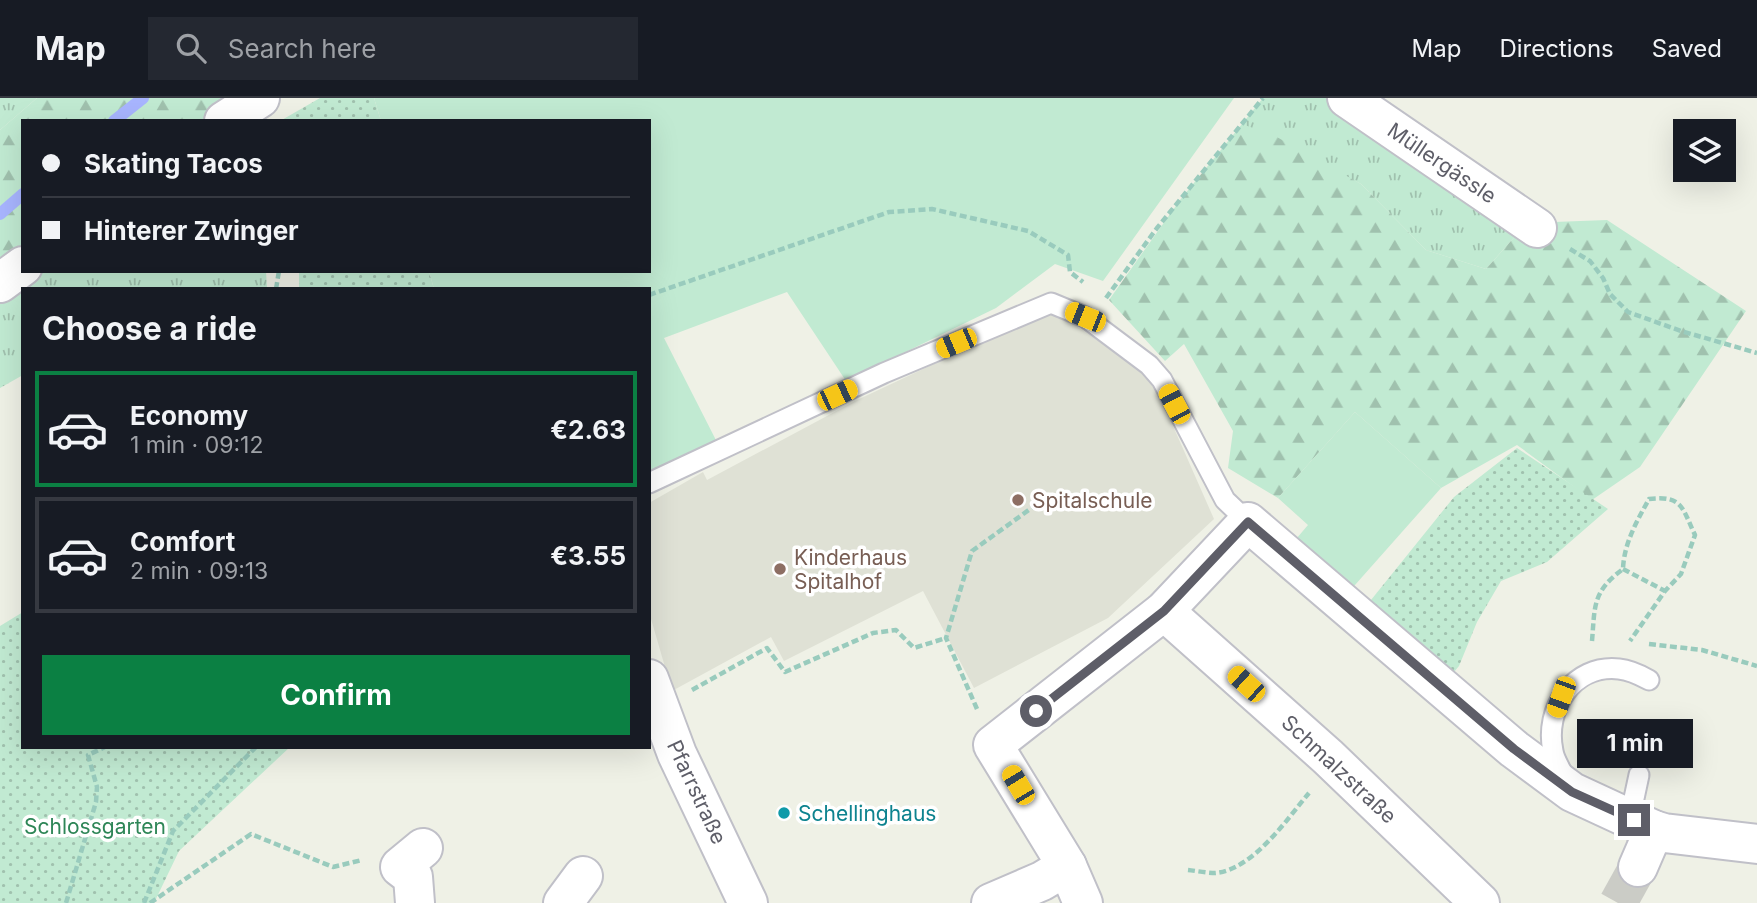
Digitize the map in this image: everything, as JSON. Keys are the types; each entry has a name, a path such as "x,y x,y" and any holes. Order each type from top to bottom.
{"street":[{"path":"227,119 260,98"},
{"name":"Müllergässle","path":"1346,98 1537,228"},
{"path":"0,283 21,268"},
{"path":"1083,903 1067,866 993,745 1164,611 1248,522 1514,749 1562,785 1643,824 1757,844"},
{"name":"Schmalzstraße","path":"1164,611 1335,763 1480,903"},
{"name":"Pfarrstraße","path":"655,694 677,754 748,903"},
{"path":"1638,867 1643,824"},
{"path":"415,903 413,877 400,867 423,848"},
{"path":"991,903 1042,881 1067,866"}],"lane":[{"path":"651,482 884,373 1051,303 1085,317 1149,365 1162,380 1225,500 1248,522"},
{"path":"1562,785 1553,752 1551,723 1561,697 1579,677 1604,668 1630,671 1649,680"},
{"path":"1639,775 1633,803 1643,824"}],"path":[{"path":"1106,299 1157,228 1263,98"},
{"path":"651,294 889,212 932,209 1028,232 1068,255 1070,272 1088,286"},
{"path":"1537,228 1590,261 1603,278 1610,295 1628,312 1757,353"},
{"path":"1097,292 1115,307"},
{"path":"1623,569 1623,557 1632,530 1649,499 1668,497 1679,503 1695,536 1681,574 1664,591 1630,642"},
{"path":"993,745 946,638 972,551 1044,499"},
{"path":"1623,569 1664,591"},
{"path":"1592,641 1596,600 1607,581 1623,569"},
{"path":"655,694 767,648 785,672 873,633 896,630 914,648 946,638"},
{"path":"66,903 96,802 97,787 88,755 101,749"},
{"path":"144,903 173,831 254,749"},
{"path":"1188,870 1216,873 1241,864 1268,841 1335,763"},
{"path":"150,903 251,834 333,867 366,859"}],"shaded area":[{"name":"Spitalschule","path":"1051,309 1151,376 1214,519 1108,618 974,688 923,591 784,661 771,637 672,691 651,619 651,502 703,472 707,480 855,401"}],"green space":[{"path":"0,98 37,98 0,130"},
{"path":"37,98 261,98 226,119 21,119 21,252 0,266 0,130"},
{"path":"320,98 374,98 380,119 283,119"},
{"path":"374,98 1234,98 1103,281 1055,264 996,308 846,381 787,292 664,338 721,450 651,482 651,287 433,287 430,273 651,273 651,119 380,119"},
{"path":"1263,98 1346,98 1527,223 1486,269 1426,250 1361,184 1242,124"},
{"path":"1242,124 1275,136 1361,184 1426,250 1486,269 1527,223 1607,220 1746,311 1640,467 1592,500 1517,445 1441,488 1355,412 1278,498 1228,468 1233,431 1184,344 1165,361 1109,300 1180,200"},
{"path":"24,273 266,273 267,287 21,287 21,376 0,388 0,289"},
{"path":"299,273 430,273 433,287 299,287"},
{"path":"1355,412 1441,488 1347,594 1291,545 1308,525 1278,498"},
{"path":"1517,448 1608,509 1547,562 1501,581 1477,622 1459,666 1440,689 1388,638 1371,600 1454,497"},
{"name":"Schlossgarten","path":"21,613 21,749 288,749 179,851 154,903 0,903 0,626"}],"waterway":[{"path":"117,119 143,98"},
{"path":"0,214 21,196"}],"tunnel":[{"path":"1618,903 1638,867"}],"place":[{"name":"Spitalschule","path":"1018,500"},
{"name":"Kinderhaus Spitalhof","path":"780,569"},
{"name":"Schellinghaus","path":"784,813"}],"route":[{"path":"1036,711 1164,611 1248,522 1514,749 1572,792 1634,820"}]}
